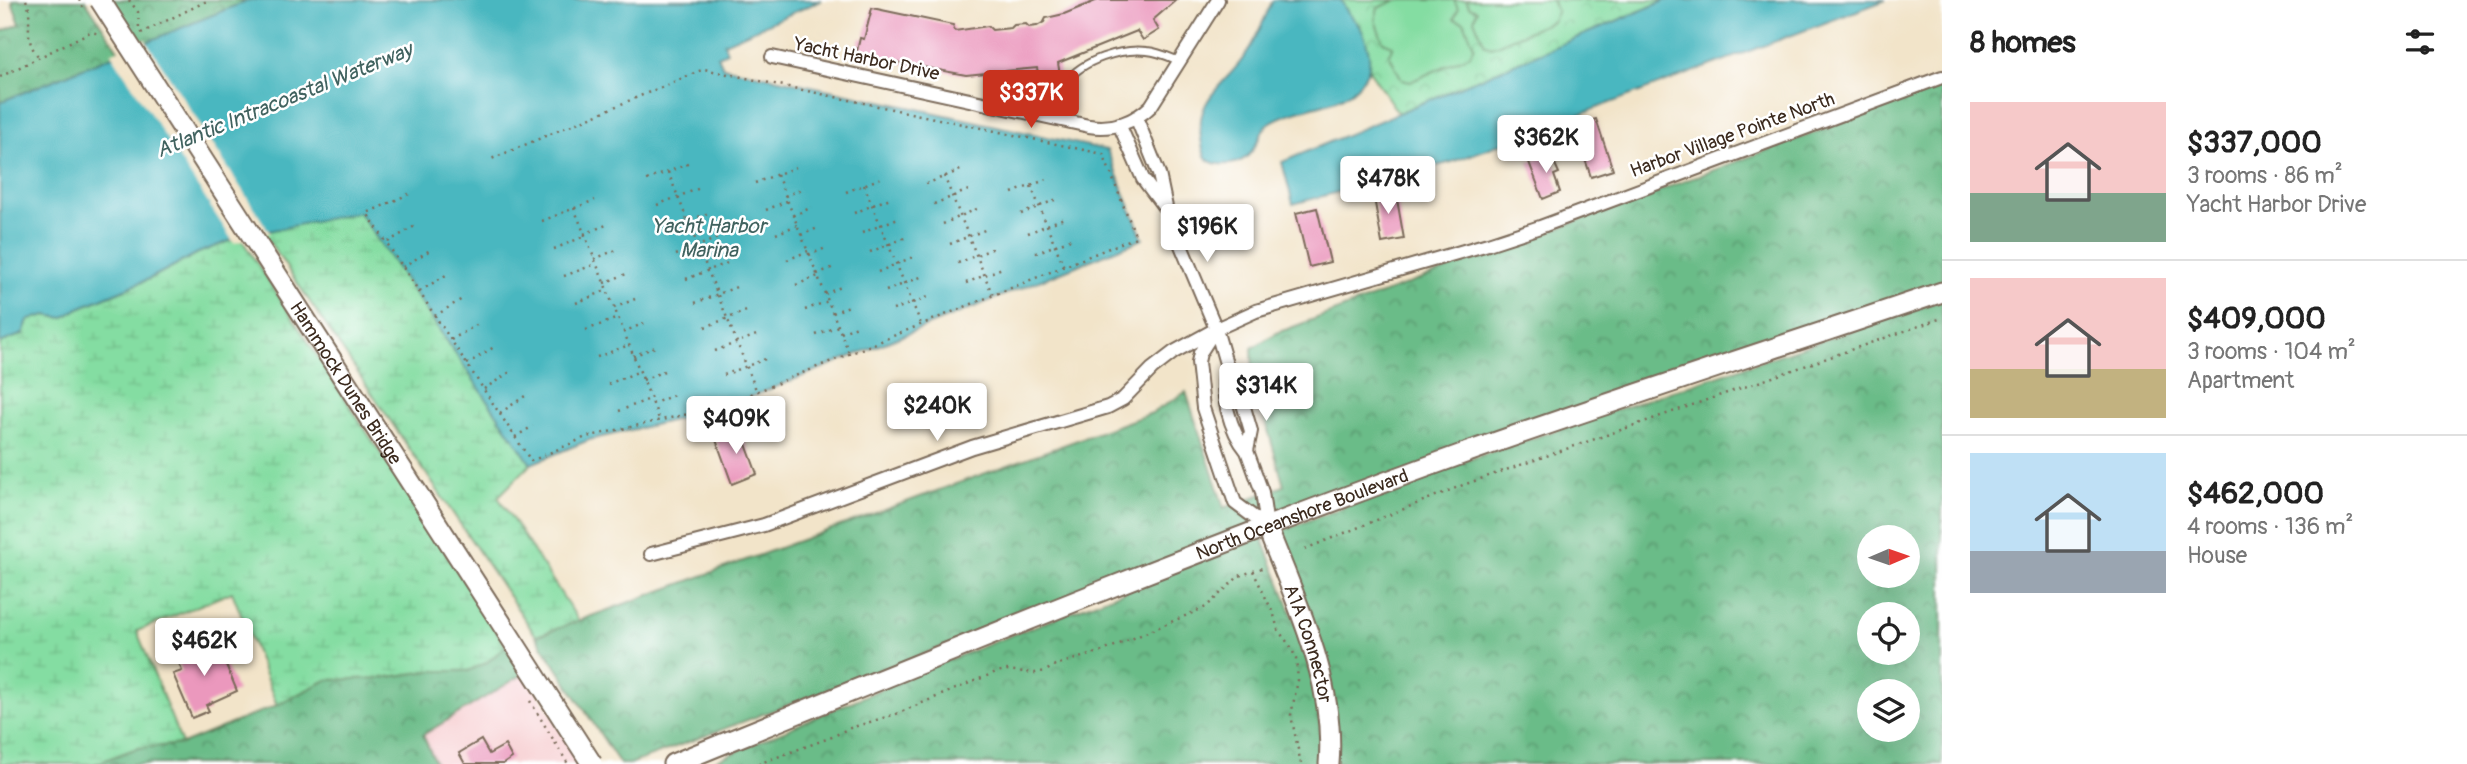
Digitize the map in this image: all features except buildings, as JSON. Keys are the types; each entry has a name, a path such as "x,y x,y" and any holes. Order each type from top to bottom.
{"main road":[{"name":"Hammock Dunes Bridge","path":"100,0 592,764"},
{"name":"North Oceanshore Boulevard","path":"673,764 943,654 1267,527 1468,452 1942,292"},
{"name":"A1A Connector","path":"1267,527 1315,652 1326,700 1330,748 1328,764"}],"street":[{"name":"Yacht Harbor Drive","path":"772,57 1105,128 1136,117 1152,106 1218,0"},
{"name":"Harbor Village Pointe North","path":"651,554 764,526 972,447 1117,403 1167,357 1216,328 1272,306 1527,231 1942,77"},
{"path":"1136,117 1159,174 1167,212 1216,328 1227,367 1236,380 1251,432 1247,451"},
{"path":"1119,124 1143,179 1167,212"},
{"path":"1216,328 1200,353 1198,362 1203,408 1235,503 1267,527"},
{"path":"1227,367 1223,380 1226,401 1238,440 1247,451 1262,492 1267,527"},
{"path":"1203,408 1226,401"},
{"path":"1216,449 1238,440"}],"lane":[{"path":"1052,118 1065,83 1077,71 1097,60 1139,50 1180,61"}],"path":[{"path":"26,0 30,9 28,33 40,58"},
{"path":"130,0 138,12 140,22 137,35"},
{"path":"409,194 367,213 531,461 586,437 719,407 1136,237 1103,154 704,69 489,160"},
{"path":"647,180 690,163"},
{"path":"755,183 796,167"},
{"path":"926,184 963,169"},
{"path":"668,172 757,392"},
{"path":"777,175 850,354"},
{"path":"944,176 993,296"},
{"path":"846,192 881,178"},
{"path":"1013,193 1049,178"},
{"path":"864,185 922,325"},
{"path":"1031,186 1064,267"},
{"path":"657,205 700,188"},
{"path":"785,196 804,188"},
{"path":"934,204 971,189"},
{"path":"854,213 890,198"},
{"path":"1021,214 1058,199"},
{"path":"542,221 595,200"},
{"path":"766,209 787,201"},
{"path":"793,216 813,207"},
{"path":"574,208 659,420"},
{"path":"943,224 979,208"},
{"path":"666,230 710,212"},
{"path":"862,233 898,218"},
{"path":"1028,233 1064,218"},
{"path":"554,249 606,225"},
{"path":"387,243 415,226"},
{"path":"776,234 797,226"},
{"path":"801,235 820,227"},
{"path":"950,244 986,229"},
{"path":"676,255 720,237"},
{"path":"870,252 907,237"},
{"path":"1036,253 1073,238"},
{"path":"787,260 828,247"},
{"path":"958,263 994,248"},
{"path":"403,267 430,250"},
{"path":"594,259 616,250"},
{"path":"878,271 915,256"},
{"path":"686,279 730,261"},
{"path":"564,276 596,264"},
{"path":"796,285 836,266"},
{"path":"966,283 1002,268"},
{"path":"604,283 626,274"},
{"path":"419,292 446,275"},
{"path":"886,291 923,276"},
{"path":"695,303 739,286"},
{"path":"825,293 843,286"},
{"path":"576,303 607,290"},
{"path":"893,310 931,296"},
{"path":"435,316 462,299"},
{"path":"614,308 635,299"},
{"path":"806,310 828,301"},
{"path":"833,313 851,305"},
{"path":"705,327 749,310"},
{"path":"586,330 618,318"},
{"path":"1305,549 1464,485 1942,318"},
{"path":"624,331 645,323"},
{"path":"451,340 478,324"},
{"path":"841,332 859,325"},
{"path":"816,335 838,326"},
{"path":"715,351 759,334"},
{"path":"597,357 629,345"},
{"path":"467,364 494,347"},
{"path":"633,356 655,347"},
{"path":"724,375 768,358"},
{"path":"608,384 639,371"},
{"path":"643,380 664,371"},
{"path":"484,389 510,372"},
{"path":"652,404 674,395"},
{"path":"500,413 525,396"},
{"path":"619,411 650,399"},
{"path":"515,437 533,426"},
{"path":"758,764 847,729 909,709 996,672 1046,671 1055,665 1103,651 1206,607 1239,576 1265,567"},
{"path":"1254,571 1278,630 1296,659 1298,680 1291,715 1301,764"}],"shaded area":[{"path":"525,673 582,764 436,764 423,735"}],"green space":[{"path":"85,0 120,53 0,102 0,32 20,24 12,2"},
{"path":"105,0 249,0 136,47"},
{"path":"1341,0 1666,0 1398,113 1369,70 1368,50 1360,26 1347,14"},
{"path":"1396,0 1454,0 1458,9 1454,19 1464,22 1474,46 1470,55 1410,82 1402,80 1389,54 1393,46 1383,42 1375,20 1378,8"},
{"path":"1466,0 1552,0 1557,12 1553,21 1492,47 1485,45 1474,20 1477,10 1469,7"},
{"path":"1942,85 1942,284 939,648 630,764 620,764 536,636 1152,413 1186,392 1224,508 1284,486 1253,377 1252,348 1277,333"},
{"path":"359,212 531,464 498,497 579,621 536,636 262,231"},
{"path":"240,237 506,646 486,663 468,671 429,671 381,678 326,680 277,705 232,592 137,631 182,744 137,748 94,764 0,764 0,343 23,334 28,320 46,315 63,318 79,308 149,279 198,253"},
{"path":"1942,300 1942,764 1337,764 1278,532 1471,459"},
{"path":"1262,537 1312,676 1321,735 1320,764 707,764 946,661"},
{"path":"506,646 525,673 423,735 436,764 94,764 137,748 182,744 277,705 326,680 381,678 429,671 468,671 486,663"}],"water":[{"path":"249,0 822,0 724,43 727,52 718,56 723,67 1107,150 1143,239 721,409 589,440 531,464 359,212 240,237 198,253 149,279 79,308 63,318 46,315 28,320 23,334 0,343 0,102"},
{"path":"1273,0 1341,0 1364,35 1369,67 1359,85 1337,100 1297,111 1271,122 1245,159 1231,164 1214,163 1207,159 1203,149 1200,125 1202,113 1213,94 1248,50"},
{"path":"1666,0 1886,0 1452,162 1293,204 1282,162"}],"pier":[{"path":"145,39 270,233 234,243 111,53"}],"water label":[{"name":"Atlantic Intracoastal Waterway","path":"284,100"},
{"name":"Yacht Harbor Marina","path":"709,238"}]}
